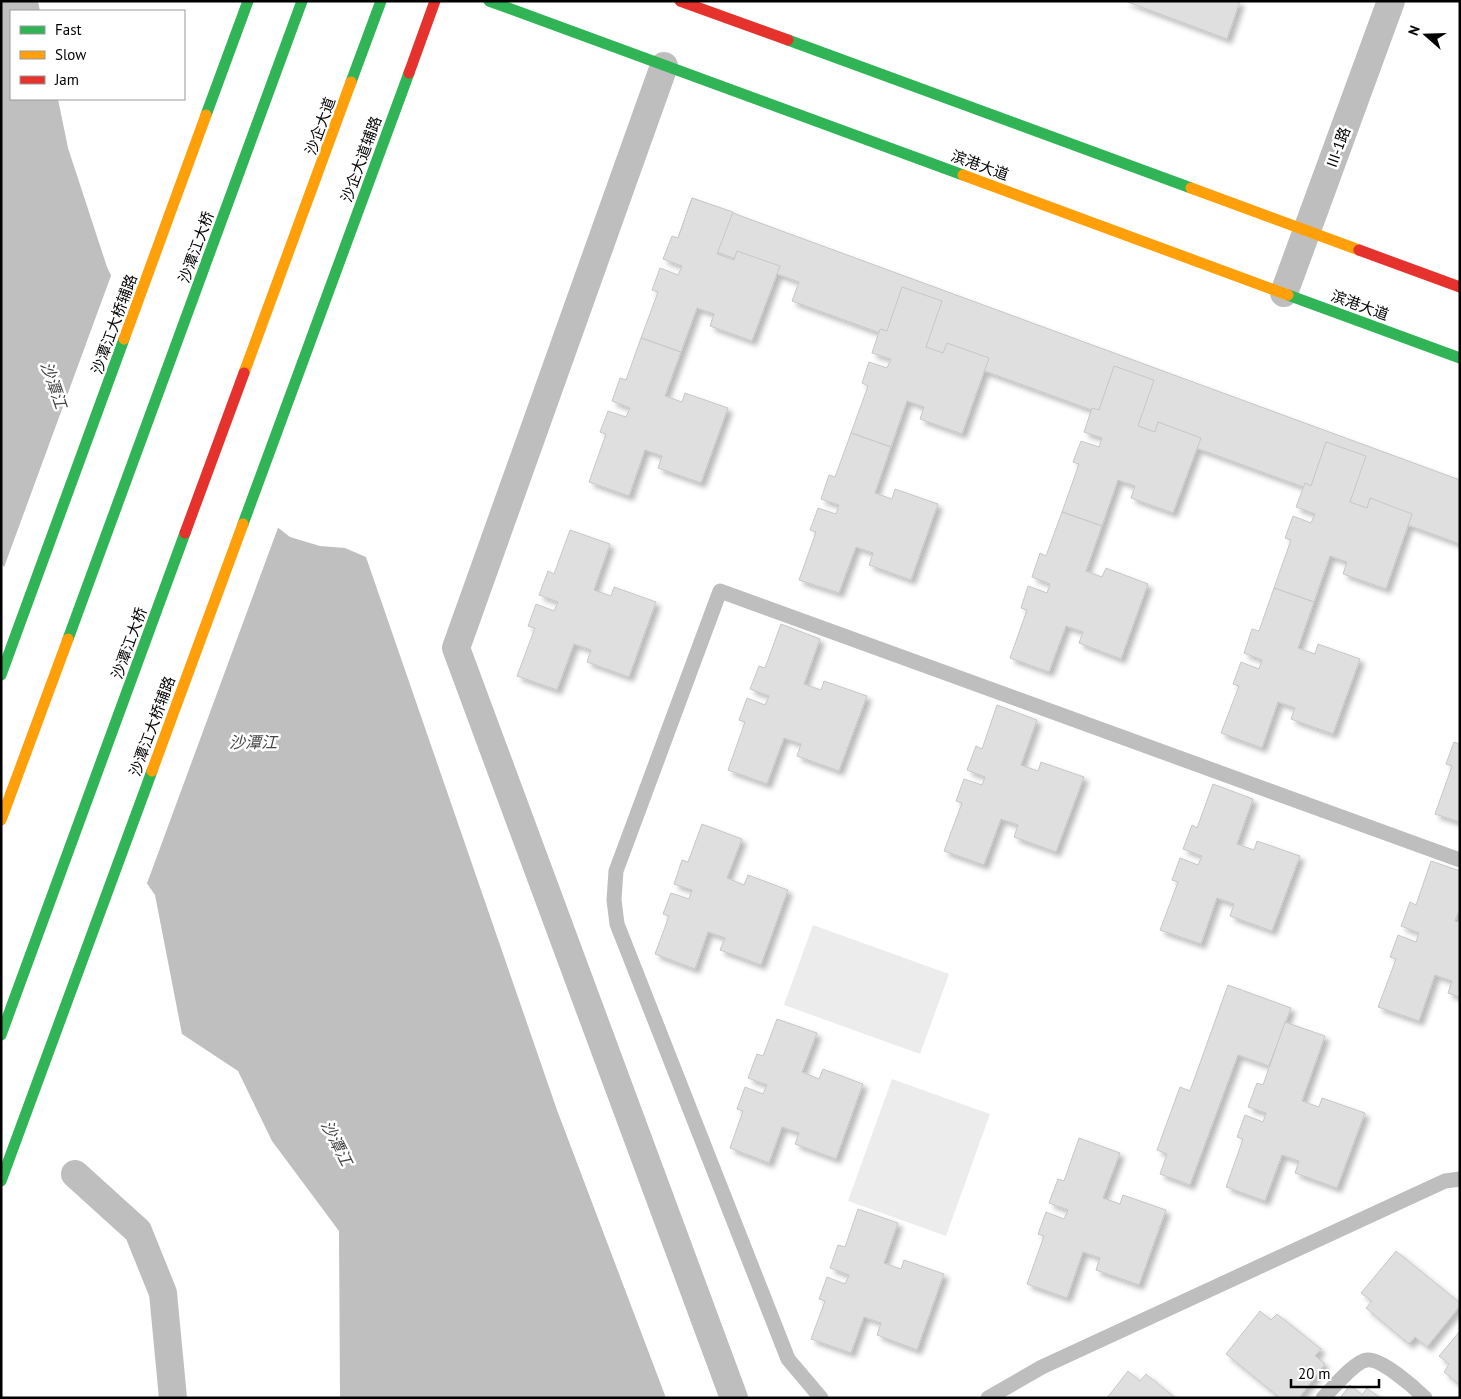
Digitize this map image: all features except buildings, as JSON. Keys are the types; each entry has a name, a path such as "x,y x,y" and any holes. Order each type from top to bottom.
{"main road":[{"name":"沙潭江大桥辅路","path":"1,675 248,1"},
{"name":"沙潭江大桥","path":"1,820 302,1"},
{"name":"沙企大道","path":"286,260 381,1"},
{"name":"沙企大道辅路","path":"315,326 435,1"},
{"name":"滨港大道","path":"489,1 1460,358"},
{"path":"680,1 1460,287"},
{"name":"沙潭江大桥","path":"1,1035 286,260"},
{"name":"沙潭江大桥辅路","path":"1,1181 315,326"}],"street":[{"name":"III-1路","path":"1284,293 1391,1"},
{"path":"664,66 456,648 734,1398"},
{"path":"75,1174 138,1231 163,1293 173,1398"}],"lane":[{"path":"821,1398 788,1359 617,924 614,900 616,871 720,591 1460,860"},
{"path":"988,1398 1042,1367 1070,1354 1445,1181 1460,1179"},
{"path":"1323,1398 1357,1365 1367,1360 1378,1362 1410,1384 1425,1398"}],"shaded area":[{"path":"813,925 949,974 920,1054 784,1005"},
{"path":"892,1079 990,1114 946,1236 848,1201"}],"water":[{"name":"沙潭江","path":"1,1 38,1 40,10 10,10 10,100 58,100 68,148 107,267 188,438 235,494 290,537 320,546 345,548 366,557 557,1110 666,1398 340,1398 339,1231 272,1141 238,1071 182,1034 155,895 101,817 40,614 1,563"}],"pier":[{"path":"112,273 190,436 237,493 279,525 146,886 98,818 37,616 3,570"}],"traffic: fast":[{"path":"206,115 248,1"},
{"path":"68,639 302,1"},
{"path":"351,82 381,1"},
{"path":"489,1 963,175"},
{"path":"788,40 1191,188"},
{"path":"243,524 409,73"},
{"path":"1288,295 1460,358"},
{"path":"1,675 124,339"},
{"path":"1,1035 185,533"},
{"path":"1,1181 152,771"}],"traffic: slow":[{"path":"244,373 351,82"},
{"path":"124,339 206,115"},
{"path":"963,175 1288,295"},
{"path":"1191,188 1359,250"},
{"path":"152,771 243,524"},
{"path":"1,820 68,639"}],"traffic: jam":[{"path":"409,73 435,1"},
{"path":"680,1 788,40"},
{"path":"1359,250 1460,287"},
{"path":"185,533 244,373"}]}
